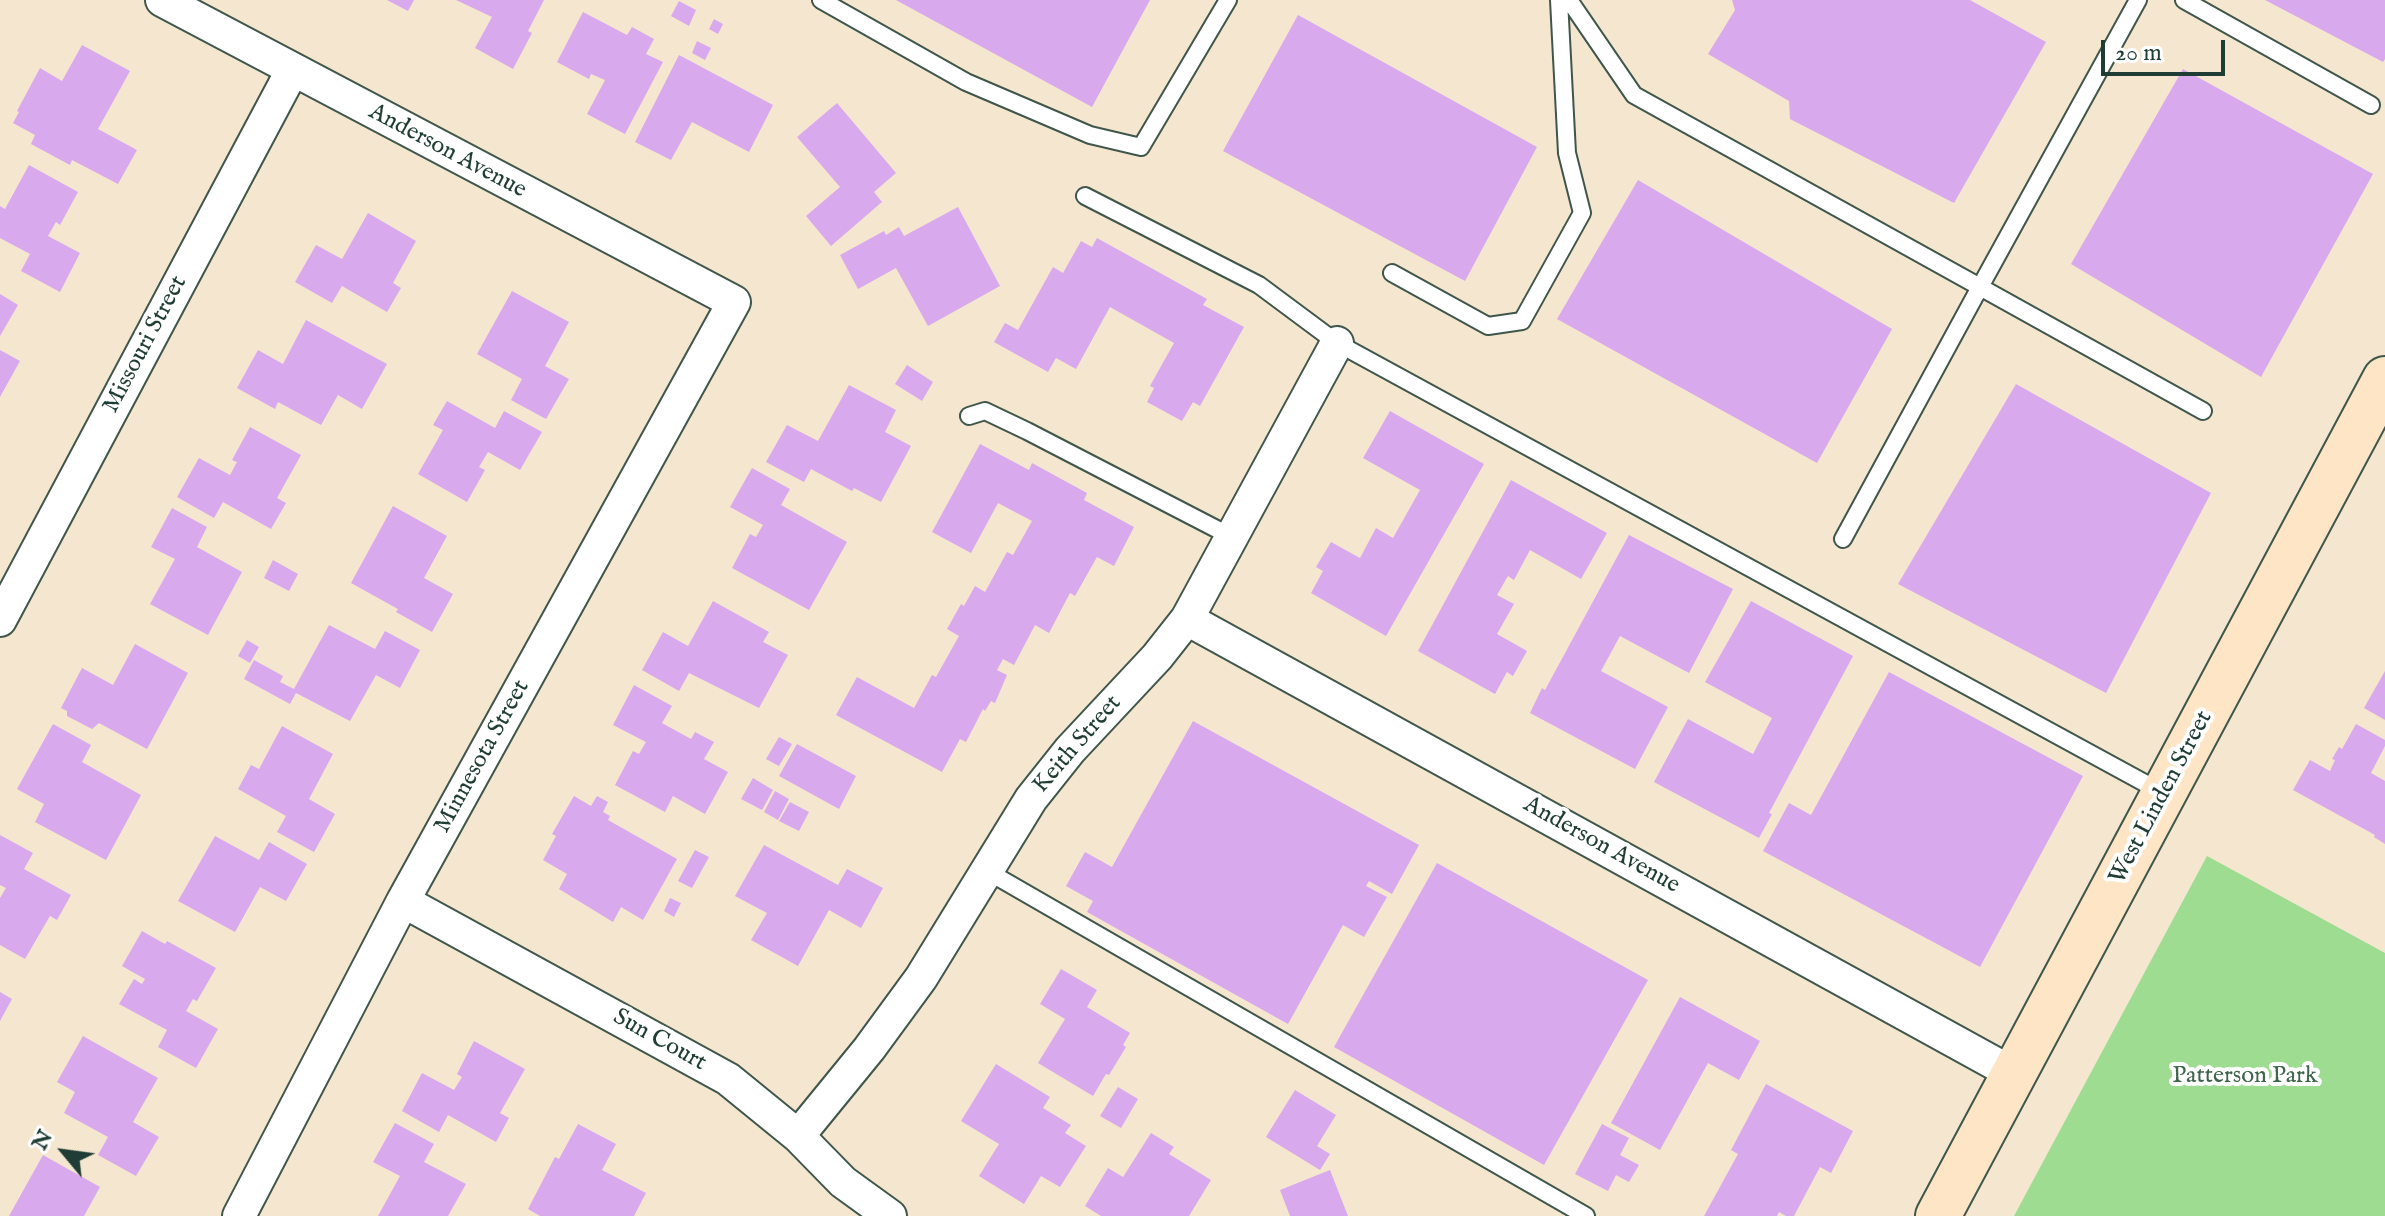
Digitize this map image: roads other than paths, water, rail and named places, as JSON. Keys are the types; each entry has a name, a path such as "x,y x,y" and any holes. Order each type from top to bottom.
{"street":[{"name":"Anderson Avenue","path":"162,0 734,302"},
{"name":"Missouri Street","path":"0,620 292,71"},
{"name":"Minnesota Street","path":"239,1216 403,901 734,302"},
{"name":"Keith Street","path":"798,1136 869,1049 921,978 1031,799 1070,750 1157,657 1187,619 1337,343"},
{"name":"West Linden Street","path":"1938,1216 2384,384"},
{"name":"Anderson Avenue","path":"1187,619 2014,1074"},
{"name":"Sun Court","path":"403,901 728,1079 798,1136 843,1182 890,1216"}],"lane":[{"path":"821,0 966,82 1090,135 1141,147 1228,0"},
{"path":"1392,273 1488,326 1522,321 1582,213 1567,153 1559,0"},
{"path":"1569,0 1634,95 2203,411"},
{"path":"1843,539 2138,0"},
{"path":"2184,0 2371,105"},
{"path":"1085,196 1259,285 1337,343 2164,794"},
{"path":"969,416 985,411 1232,537"},
{"path":"987,871 1586,1216"}],"park label":[{"name":"Patterson Park","path":"2245,1077"}]}
